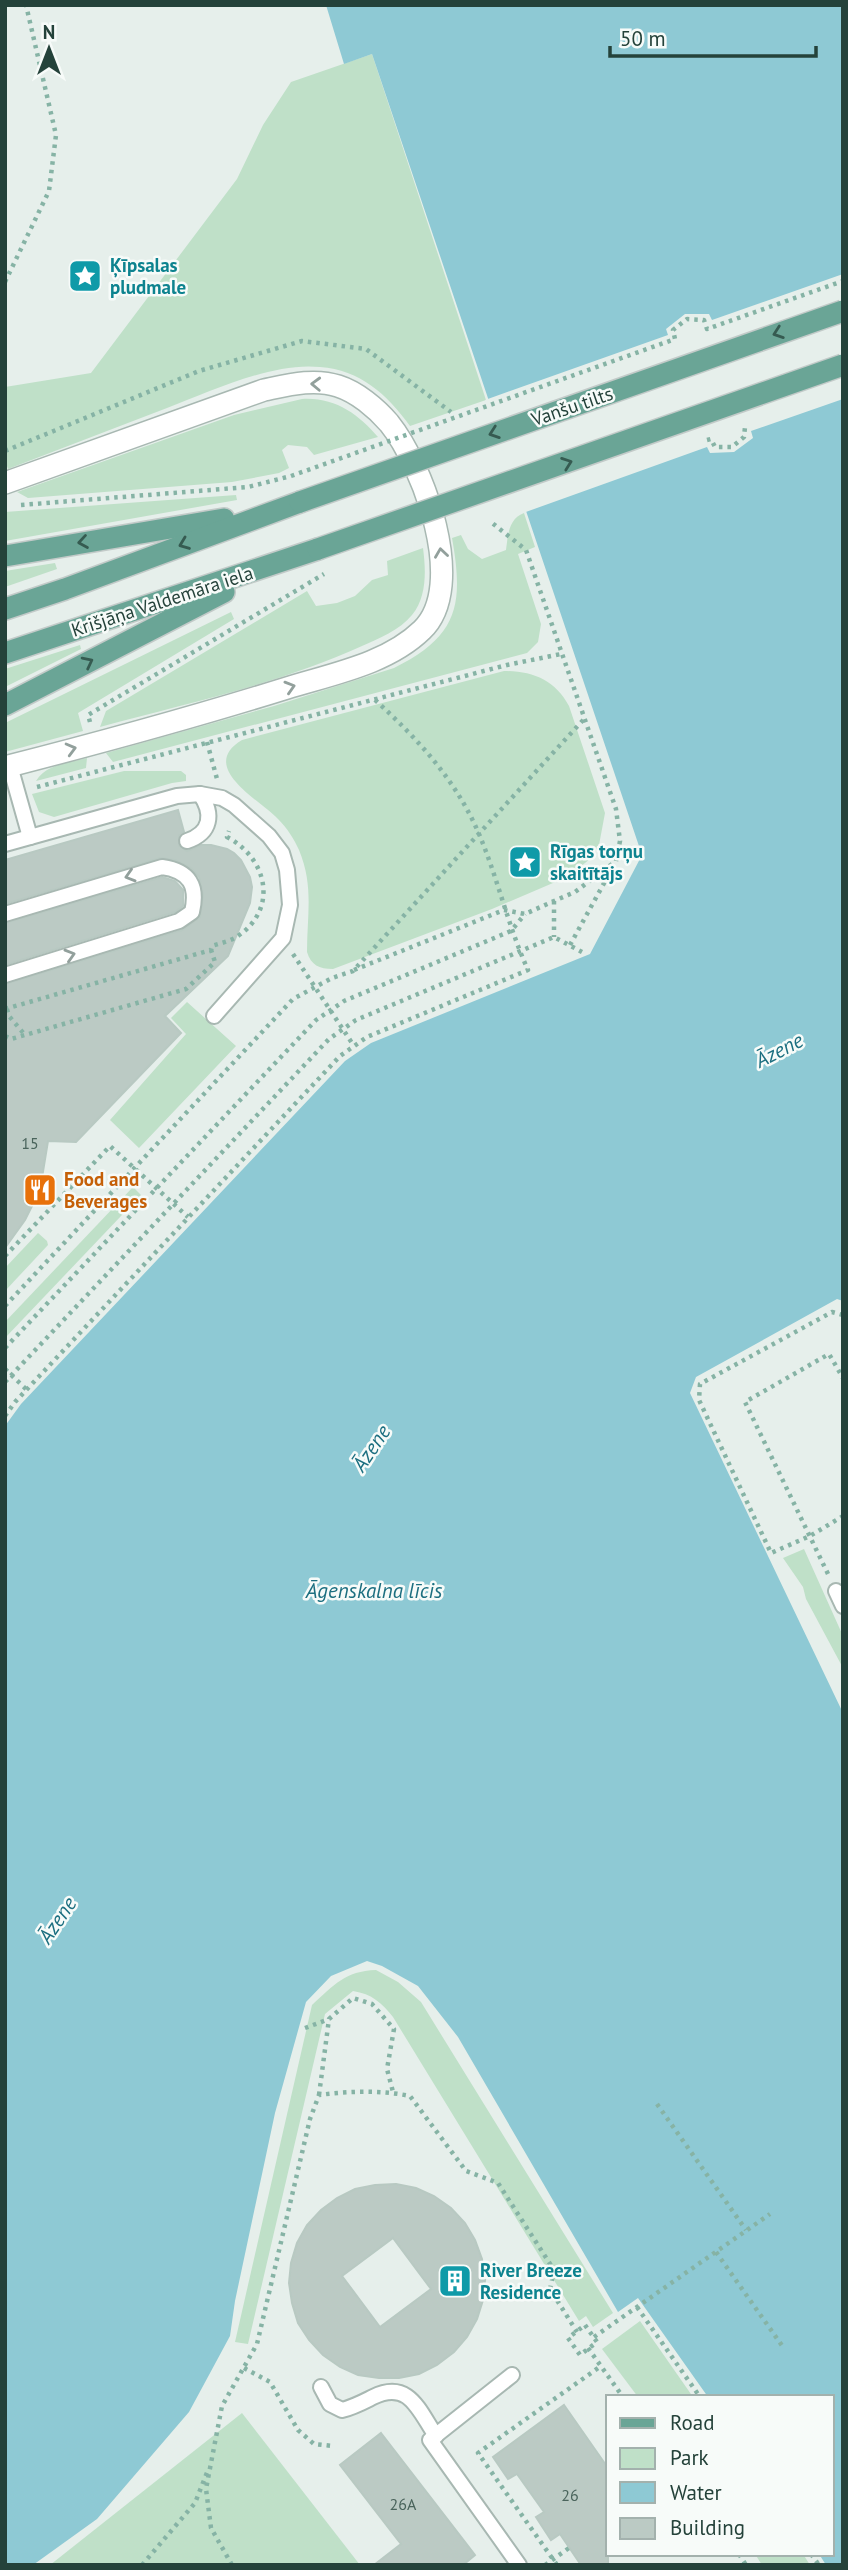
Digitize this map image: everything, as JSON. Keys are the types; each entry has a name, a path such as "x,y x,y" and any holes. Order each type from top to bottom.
{"main road":[{"name":"Vanšu tilts","path":"271,511 843,311"},
{"name":"Krišjāņa Valdemāra iela","path":"5,653 318,550 843,365"},
{"path":"5,556 271,511"},
{"path":"5,609 271,511"},
{"path":"5,705 282,562"}],"street":[{"path":"5,483 264,390 295,383 337,386 356,394 377,411 397,435 429,506 442,565 440,599 434,614 424,629 392,652 231,705 7,767"}],"lane":[{"path":"7,767 30,837"},
{"path":"187,841 199,837 205,829 209,815 208,805 200,794"},
{"path":"5,844 177,796 200,794 222,798 234,805 269,836 282,853 287,870 290,905 283,938 214,1016"},
{"path":"5,914 162,867 176,869 190,880 195,897 192,912 179,921 5,975"},
{"path":"836,1591 843,1606"},
{"path":"512,2375 430,2440 519,2565"},
{"path":"321,2388 330,2404 342,2410 376,2395 391,2391 401,2392 410,2398 436,2436"}],"path":[{"path":"5,282 49,191 56,135 26,5"},
{"path":"10,506 248,487 291,476 676,340 673,330 687,319 704,320 708,329 843,281"},
{"path":"491,522 527,550 616,809 620,841 616,861 570,945"},
{"path":"88,715 326,573"},
{"path":"17,792 507,665 561,654"},
{"path":"5,1416 340,1056 368,1037 528,970 511,931 478,832 436,762 408,730 374,699"},
{"path":"353,971 585,718"},
{"path":"25,1035 6,1009 211,950 212,946 237,937 248,928 259,909 264,888 256,861 247,850 227,837 230,825 207,743"},
{"path":"5,1348 316,1020 344,1001 511,931 525,914 575,892 616,861"},
{"path":"554,901 554,937"},
{"path":"5,1306 293,999 353,971 504,910 525,914"},
{"path":"5,1382 329,1039 342,1029 356,1020 554,937 582,951"},
{"path":"283,938 354,1046"},
{"path":"5,1036 11,1039 186,989 215,962 211,950"},
{"path":"5,1256 110,1146 188,1217"},
{"path":"843,1315 832,1312 700,1384 699,1400 771,1553 810,1536 843,1516"},
{"path":"836,1591 745,1402 829,1354 843,1378"},
{"path":"5,1369 27,1390"},
{"path":"305,2028 329,2019 353,1998 372,2004 394,2029 387,2069 393,2092"},
{"path":"232,2565 211,2528 206,2489 222,2406 257,2344 310,2119 319,2095 329,2019"},
{"path":"319,2095 340,2092 393,2092 410,2096 466,2171 498,2183 554,2270 550,2289 577,2332"},
{"path":"657,2104 746,2230"},
{"path":"594,2337 770,2214"},
{"path":"716,2252 783,2347"},
{"path":"637,2307 699,2395"},
{"path":"585,2325 594,2337 597,2342 580,2355 568,2338 585,2325"},
{"path":"588,2348 621,2395"},
{"path":"557,2565 478,2453 601,2366"},
{"path":"244,2368 270,2382 299,2430 314,2444 333,2446"},
{"path":"142,2565 195,2503 212,2460"},
{"path":"545,2565 569,2548"}],"green space":[{"path":"372,54 486,400 410,426 382,394 348,373 320,367 282,369 223,386 8,469 5,460 5,387 91,373 237,179 263,125 291,82"},
{"path":"302,399 325,401 345,409 378,437 314,455 307,447 288,445 282,450 289,468 279,473 232,482 28,498 17,492 234,415"},
{"path":"236,495 237,500 5,541 5,512"},
{"path":"524,513 535,547 518,554 541,624 538,642 527,653 113,762 106,753 274,706 394,668 415,656 432,644 452,616 457,582 452,538 461,535 468,549 482,559 506,550 512,524"},
{"path":"423,548 425,574 423,592 417,608 389,634 266,682 100,727 106,711 307,591 316,606 337,603 355,596 372,580 388,575 387,561"},
{"path":"55,563 57,569 5,587 5,571"},
{"path":"231,612 234,619 78,713 83,731 5,752 5,723"},
{"path":"80,645 81,649 5,687 5,669"},
{"path":"504,671 534,675 542,679 557,690 569,706 605,813 599,845 590,859 570,875 492,909 333,969 316,965 307,952 308,888 299,850 281,822 247,793 229,772 226,761 230,750 242,740"},
{"path":"87,758 86,768 36,781 40,775 52,768"},
{"path":"124,771 181,771 186,775 186,781 54,817 39,812 32,794"},
{"path":"187,1002 236,1046 139,1148 110,1120 186,1034 171,1018"},
{"path":"133,1187 141,1195 5,1338 5,1322"},
{"path":"38,1233 48,1245 5,1291 5,1268"},
{"path":"804,1549 843,1636 843,1668 806,1599 803,1587 783,1558"},
{"path":"376,1970 398,1982 421,2002 613,2313 593,2327 586,2316 579,2321 393,2017 376,2000 353,1991 325,2014 248,2344 235,2342 312,2005 348,1976"},
{"path":"640,2321 692,2395 636,2395 602,2349"},
{"path":"242,2413 360,2565 50,2565"},
{"path":"756,2556 804,2556 810,2565 762,2565"}],"water":[{"name":"Āgenskalna līcis","path":"326,5 843,5 843,1301 837,1299 696,1377 690,1393 843,1713 843,2565 826,2565 820,2556 834,2556 834,2395 707,2395 638,2298 618,2312 458,2037 418,1986 382,1966 367,1961 331,1976 306,2002 275,2113 230,2336 189,2412 97,2519 33,2565 5,2565 5,1426 21,1404 345,1061 371,1043 590,954 642,855 372,54 344,64"}],"pier":[{"path":"843,274 843,399 751,431 753,438 734,452 710,453 707,447 523,513 485,400 668,335 666,329 685,314 709,314 712,320"}],"building":[{"path":"178,810 184,832 179,836 179,845 187,851 201,845 211,845 234,853 250,877 250,903 228,956 165,1016 181,1033 76,1142 48,1141 40,1190 25,1220 5,1248 5,984 182,930 200,917 203,895 199,877 191,868 175,860 160,858 5,904 5,860"},
{"path":"162,877 175,881 183,890 183,906 175,912 5,965 5,923"},
{"name":"River Breeze Residence","path":"396,2184 416,2188 451,2208 465,2223 475,2240 482,2259 485,2280 477,2319 454,2352 419,2374 399,2378 358,2375 323,2355 298,2323 289,2283 297,2243 307,2225 337,2198 355,2189","holes":["393,2238 431,2289 380,2327 342,2276"]},
{"path":"564,2405 606,2465 608,2565 581,2565 560,2534 551,2540 536,2517 544,2512 517,2474 508,2479 493,2457"},
{"path":"381,2433 475,2555 463,2565 374,2565 401,2544 340,2465"}],"place":[{"name":"Ķīpsalas pludmale","path":"85,276"},
{"name":"Rīgas torņu skaitītājs","path":"525,862"},
{"name":"Food and Beverages","path":"40,1190"},
{"name":"River Breeze Residence","path":"455,2281"}],"water label":[{"name":"Āzene","path":"779,1050"},
{"name":"Āzene","path":"371,1448"},
{"name":"Āzene","path":"57,1920"}]}
